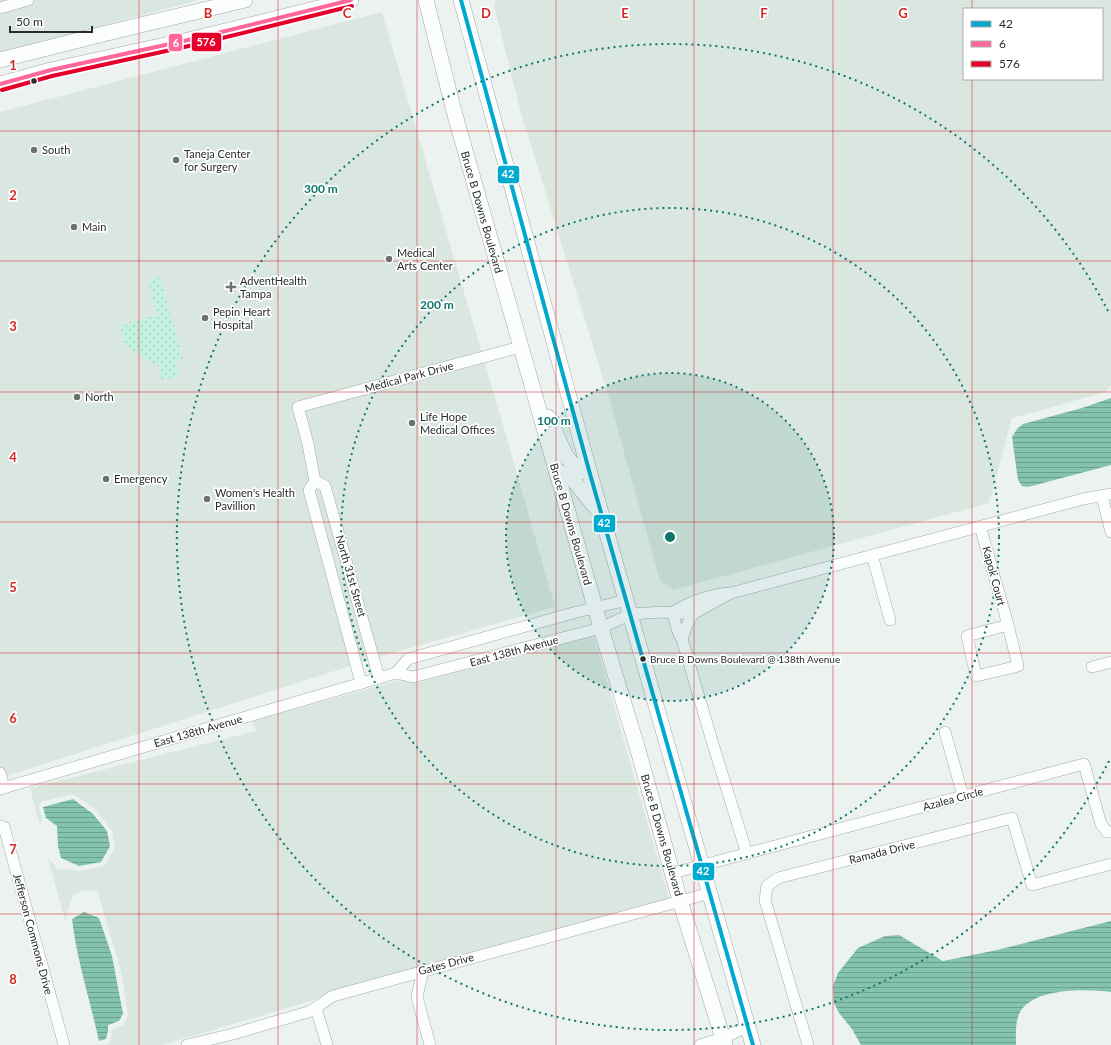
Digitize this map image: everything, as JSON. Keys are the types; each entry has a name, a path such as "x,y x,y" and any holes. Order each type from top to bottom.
{"main road":[{"path":"0,60 245,0"},
{"path":"0,84 59,68 197,38 351,0"},
{"name":"Bruce B Downs Boulevard","path":"426,0 455,115 520,347 601,628 638,750 680,901 724,1042"},
{"path":"461,0 590,474 753,1045"},
{"path":"530,380 566,456 576,468 590,474"},
{"path":"556,470 574,481 602,514"}],"street":[{"path":"0,8 28,0"},
{"name":"Medical Park Drive","path":"298,408 520,347"},
{"name":"North 31st Street","path":"298,408 308,444 315,481 309,490 361,683"},
{"name":"North 31st Street","path":"315,481 325,486 379,678"},
{"path":"629,607 693,614 731,593 1083,499 1106,495 1111,532"},
{"name":"Kapok Court","path":"980,526 1008,625 1018,666 976,676 966,636 1008,625"},
{"path":"872,555 890,620"},
{"path":"672,612 688,603 722,593 731,593"},
{"name":"East 138th Avenue","path":"396,673 408,659 595,607 629,607"},
{"name":"East 138th Avenue","path":"2,788 396,673 413,677 601,628 629,607"},
{"path":"672,612 678,635 682,639 747,854"},
{"path":"682,639 693,614"},
{"path":"1092,667 1111,662"},
{"path":"945,732 963,796"},
{"name":"Azalea Circle","path":"673,873 1084,764 1101,824 1107,832 1111,832"},
{"path":"0,773 2,788"},
{"name":"Ramada Drive","path":"808,1045 765,900 767,886 778,878 1012,818 1032,885 1111,864"},
{"name":"Jefferson Commons Drive","path":"0,826 4,827 64,1045"},
{"name":"Gates Drive","path":"187,1045 232,1039 308,1012 333,996 423,970 710,893"},
{"path":"423,970 417,997 430,1045"},
{"path":"316,1008 327,1045"},
{"path":"700,1045 724,1042 748,1026"}],"shaded area":[{"path":"0,0 199,0 0,53"},
{"path":"497,0 1111,0 1111,385 1106,392 1012,418 989,503 673,590 660,581 607,391 521,113 494,5"},
{"name":"AdventHealth Tampa","path":"382,12 555,607 378,657 0,778 0,112"},
{"path":"160,277 183,360 175,362 179,376 163,380 158,376 162,368 125,346 120,325 157,315 148,280"},
{"path":"1111,398 1111,465 1028,487 1022,486 1018,480 1012,437 1017,429 1023,424 1082,408"},
{"path":"594,636 670,902 321,998 162,1045 104,1045 108,1044 110,1041 113,1029 123,1025 128,1015 121,971 97,890 82,891 73,895 66,916 66,924 48,858 58,869 79,871 102,867 105,865 115,848 112,831 95,809 73,794 41,802 39,807 42,819 40,825 30,788 256,731 253,721 400,680 415,683"},
{"path":"73,799 93,814 107,831 110,846 101,862 79,866 61,858 58,846 57,826 46,818 43,807"},
{"path":"84,912 99,918 112,956 123,1014 119,1021 108,1025 106,1039 99,1041 80,965 72,919"},
{"path":"1111,921 1111,992 1088,990 1060,992 1047,994 1035,999 1026,1005 1019,1014 1016,1025 1016,1045 861,1045 852,1029 839,1013 834,1003 833,986 838,973 858,948 885,936 899,935 943,961 997,950"}],"transit line":[{"name":"6","path":"0,84 51,70 197,38 351,0"},
{"name":"42","path":"461,0 590,474 753,1045"},
{"name":"576","path":"2,90 52,76 198,44 352,6"}],"place":[{"name":"South","path":"34,150"},
{"name":"Taneja Center for Surgery","path":"176,160"},
{"name":"Main","path":"74,227"},
{"name":"Medical Arts Center","path":"389,259"},
{"name":"AdventHealth Tampa","path":"231,287"},
{"name":"Pepin Heart Hospital","path":"205,318"},
{"name":"North","path":"77,397"},
{"name":"Life Hope Medical Offices","path":"412,423"},
{"name":"Emergency","path":"106,479"},
{"name":"Women's Health Pavillion","path":"207,499"},
{"name":"Bruce B Downs Boulevard @ 138th Avenue","path":"643,659"}]}
